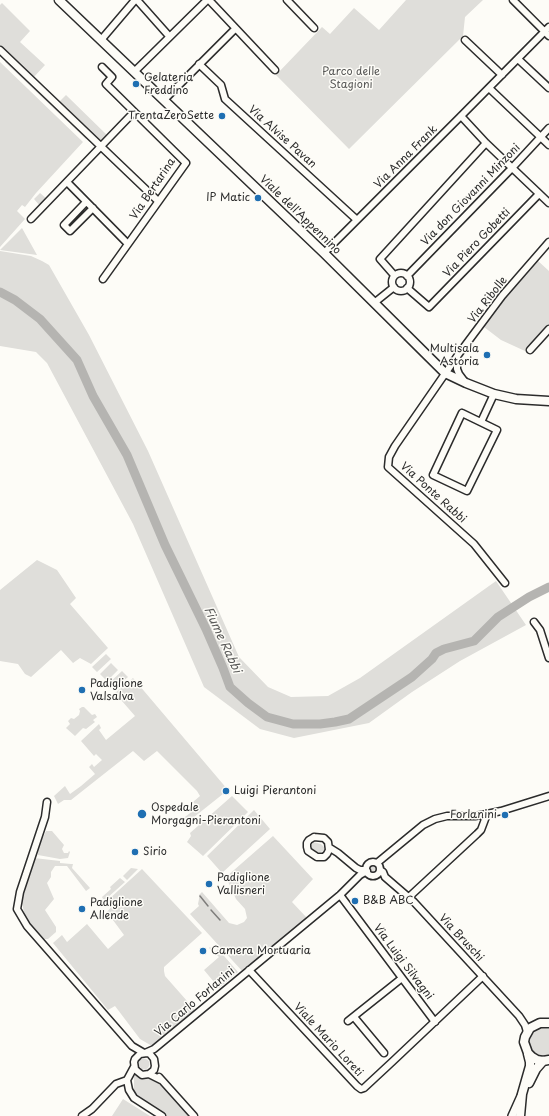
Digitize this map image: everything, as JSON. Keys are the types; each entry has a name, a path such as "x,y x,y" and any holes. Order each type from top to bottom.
{"main road":[{"name":"Viale dell'Appennino","path":"59,0 324,253 445,373 494,394 516,399 549,401"},
{"path":"520,1116 522,1094 530,1066 528,1053 524,1042 525,1037 527,1032 535,1024 548,1021"},
{"path":"528,1053 537,1060 546,1061"},
{"path":"520,1116 532,1075 536,1069 546,1061"}],"street":[{"path":"101,40 136,0 169,36"},
{"path":"134,72 169,36 208,0 275,70"},
{"path":"290,1 314,28"},
{"path":"516,1 548,32"},
{"path":"164,100 235,29"},
{"name":"Via Anna Frank","path":"324,253 518,59 548,32"},
{"path":"465,40 502,75"},
{"path":"0,50 158,201"},
{"path":"518,59 549,88"},
{"name":"Via Alvise Pavan","path":"199,64 221,85 225,99 357,220"},
{"name":"Via Bertarina","path":"102,67 112,77 106,84 186,163 103,280"},
{"path":"489,88 549,145"},
{"path":"32,219 134,112"},
{"path":"461,116 486,143 549,203"},
{"name":"Via don Giovanni Minzoni","path":"407,276 549,128"},
{"path":"394,275 380,259 486,143"},
{"path":"67,182 128,244"},
{"name":"Via Piero Gobetti","path":"407,288 429,307 539,194"},
{"path":"86,202 64,225 70,231 93,208"},
{"name":"Via Ribolle","path":"445,373 502,296 549,242"},
{"path":"394,275 399,273 405,274 409,280 409,286 407,288 402,290 394,288"},
{"path":"394,275 392,280 394,288"},
{"path":"374,303 394,288"},
{"path":"530,350 549,329"},
{"path":"457,357 457,369 466,383"},
{"name":"Via Ponte Rabbi","path":"445,373 395,446 389,457 388,467 474,544 505,584"},
{"path":"481,422 494,394"},
{"path":"462,413 481,422 497,430 467,491 433,475 462,413"},
{"path":"534,622 541,634 549,658"},
{"path":"369,871 372,862 377,863 429,821 443,816 475,816 501,812 549,796"},
{"path":"47,802 45,817 20,892 17,909 26,926 132,1046 154,1059 155,1063 151,1072 142,1075 135,1069 134,1062 144,1054"},
{"path":"409,897 481,830 487,814"},
{"path":"475,816 482,826"},
{"path":"328,851 342,857 354,866 385,877"},
{"path":"377,863 385,877"},
{"name":"Via Carlo Forlanini","path":"144,1054 154,1049 359,878 360,875 369,871 379,873 380,870"},
{"name":"Via Bruschi","path":"385,877 409,897 483,976 519,1016 525,1025 527,1032"},
{"name":"Via Luigi Silvagni","path":"340,894 435,1022"},
{"name":"Viale Mario Loreti","path":"249,970 360,1088 364,1088 483,976"},
{"path":"348,1021 402,978"},
{"path":"354,1016 384,1053"},
{"name":"Via Bruschi","path":"519,1016 535,1024"},
{"path":"82,1116 92,1109 116,1084 128,1078 135,1069"},
{"path":"151,1072 161,1080 194,1116"},
{"path":"128,1078 129,1090 134,1098 162,1116"},
{"path":"512,1116 522,1094"}],"green space":[{"name":"Parco delle Stagioni","path":"406,0 483,0 465,17 463,36 349,149 276,75 322,27 330,34 354,8 379,30"},
{"path":"2,3 30,31 20,42 45,65 33,78 0,46 0,5"},
{"path":"7,60 87,138 86,139 5,62"},
{"path":"0,62 83,142 25,207 22,205 17,211 25,219 0,247"},
{"path":"66,95 108,136 102,142 100,142 58,103"},
{"path":"40,193 47,199 40,206 34,199"},
{"path":"22,228 37,255 0,250"},
{"path":"0,251 31,256 49,265 89,335 148,451 239,657 268,687 291,697 328,696 360,678 496,581 526,625 460,661 412,692 369,723 294,738 260,729 204,687 133,524 47,363 36,352 0,346"},
{"path":"537,260 549,271 549,324 525,351 501,340 484,327"},
{"path":"37,560 57,570 76,598 70,604 108,648 91,664 80,658 73,663 61,650 31,677 25,674 18,664 0,661 0,590"},
{"path":"106,654 111,659 97,672 92,667"},
{"path":"111,663 118,670 107,681 100,674"},
{"path":"122,671 128,677 113,690 108,684"},
{"path":"133,678 228,790 184,825 181,820 198,807 193,802 200,796 197,791 157,751 144,761 133,751 71,800 64,800 58,804 54,796 65,786 70,794 81,786 95,774 89,767 92,764 94,767 102,760 96,754 94,756 81,741 99,724 101,728 99,730 106,740 135,716 115,693"},
{"path":"84,707 92,715 95,714 97,717 93,720 95,722 86,729 83,728 75,736 66,728 70,724 68,721 79,715 79,709"},
{"path":"232,796 248,812 203,856 187,842 191,836 190,833"},
{"path":"254,810 270,829 222,873 207,856"},
{"path":"46,831 52,831 64,845 62,849 64,853 70,852 68,858 60,859 38,855 38,848"},
{"path":"273,836 313,879 292,902 307,918 243,972 190,914 199,906 199,895 202,892 229,923 237,925 244,922 247,918 245,909 236,899 226,877"},
{"path":"313,842 321,844 324,847 324,850 321,852 315,852 311,848"},
{"path":"34,858 73,864 72,868 90,888 86,891 67,866 55,866 47,883 54,899 45,910 56,927 56,932 48,939 43,939 25,917 21,898"},
{"path":"373,864 378,869 373,874 368,869"},
{"path":"131,868 138,869 127,880 123,876"},
{"path":"142,869 202,933 164,967 165,976 195,1010 152,1046 140,1039 115,1006 108,1010 53,943 62,935 67,942 87,924 108,949 124,935 107,912 112,906 112,903 109,905 107,902"},
{"path":"120,878 125,882 106,899 103,899 102,897 111,889 110,887"},
{"path":"210,947 215,952 218,949 238,972 219,988 204,970 219,957 209,948"},
{"path":"541,1028 549,1029 549,1055 545,1056 540,1056 532,1051 529,1042 533,1033"},
{"path":"142,1059 146,1059 148,1060 148,1068 142,1069 139,1066 139,1062"},
{"path":"137,1075 156,1080 190,1116 167,1116 140,1097 134,1091 134,1076"},
{"path":"123,1099 150,1116 112,1116"}],"waterway":[{"name":"Fiume Rabbi","path":"0,292 15,300 40,319 77,360 93,396 127,455 165,545 206,629 230,687 267,717 293,724 320,724 349,719 412,677 432,659 436,653 444,649 474,641 498,617 529,597 549,587"},
{"path":"200,896 208,906"},
{"path":"211,910 220,920"}],"place":[{"name":"Gelateria Freddino","path":"136,84"},
{"name":"TrentaZeroSette","path":"222,116"},
{"name":"IP Matic","path":"258,198"},
{"name":"Multisala Astoria","path":"487,355"},
{"name":"Padiglione Valsalva","path":"82,690"},
{"name":"Luigi Pierantoni","path":"226,791"},
{"name":"Ospedale Morgagni-Pierantoni","path":"142,814"},
{"name":"Forlanini","path":"505,815"},
{"name":"Sirio","path":"135,852"},
{"name":"Padiglione Vallisneri","path":"209,884"},
{"name":"B&B ABC","path":"355,901"},
{"name":"Padiglione Allende","path":"82,909"},
{"name":"Camera Mortuaria","path":"203,951"}]}
